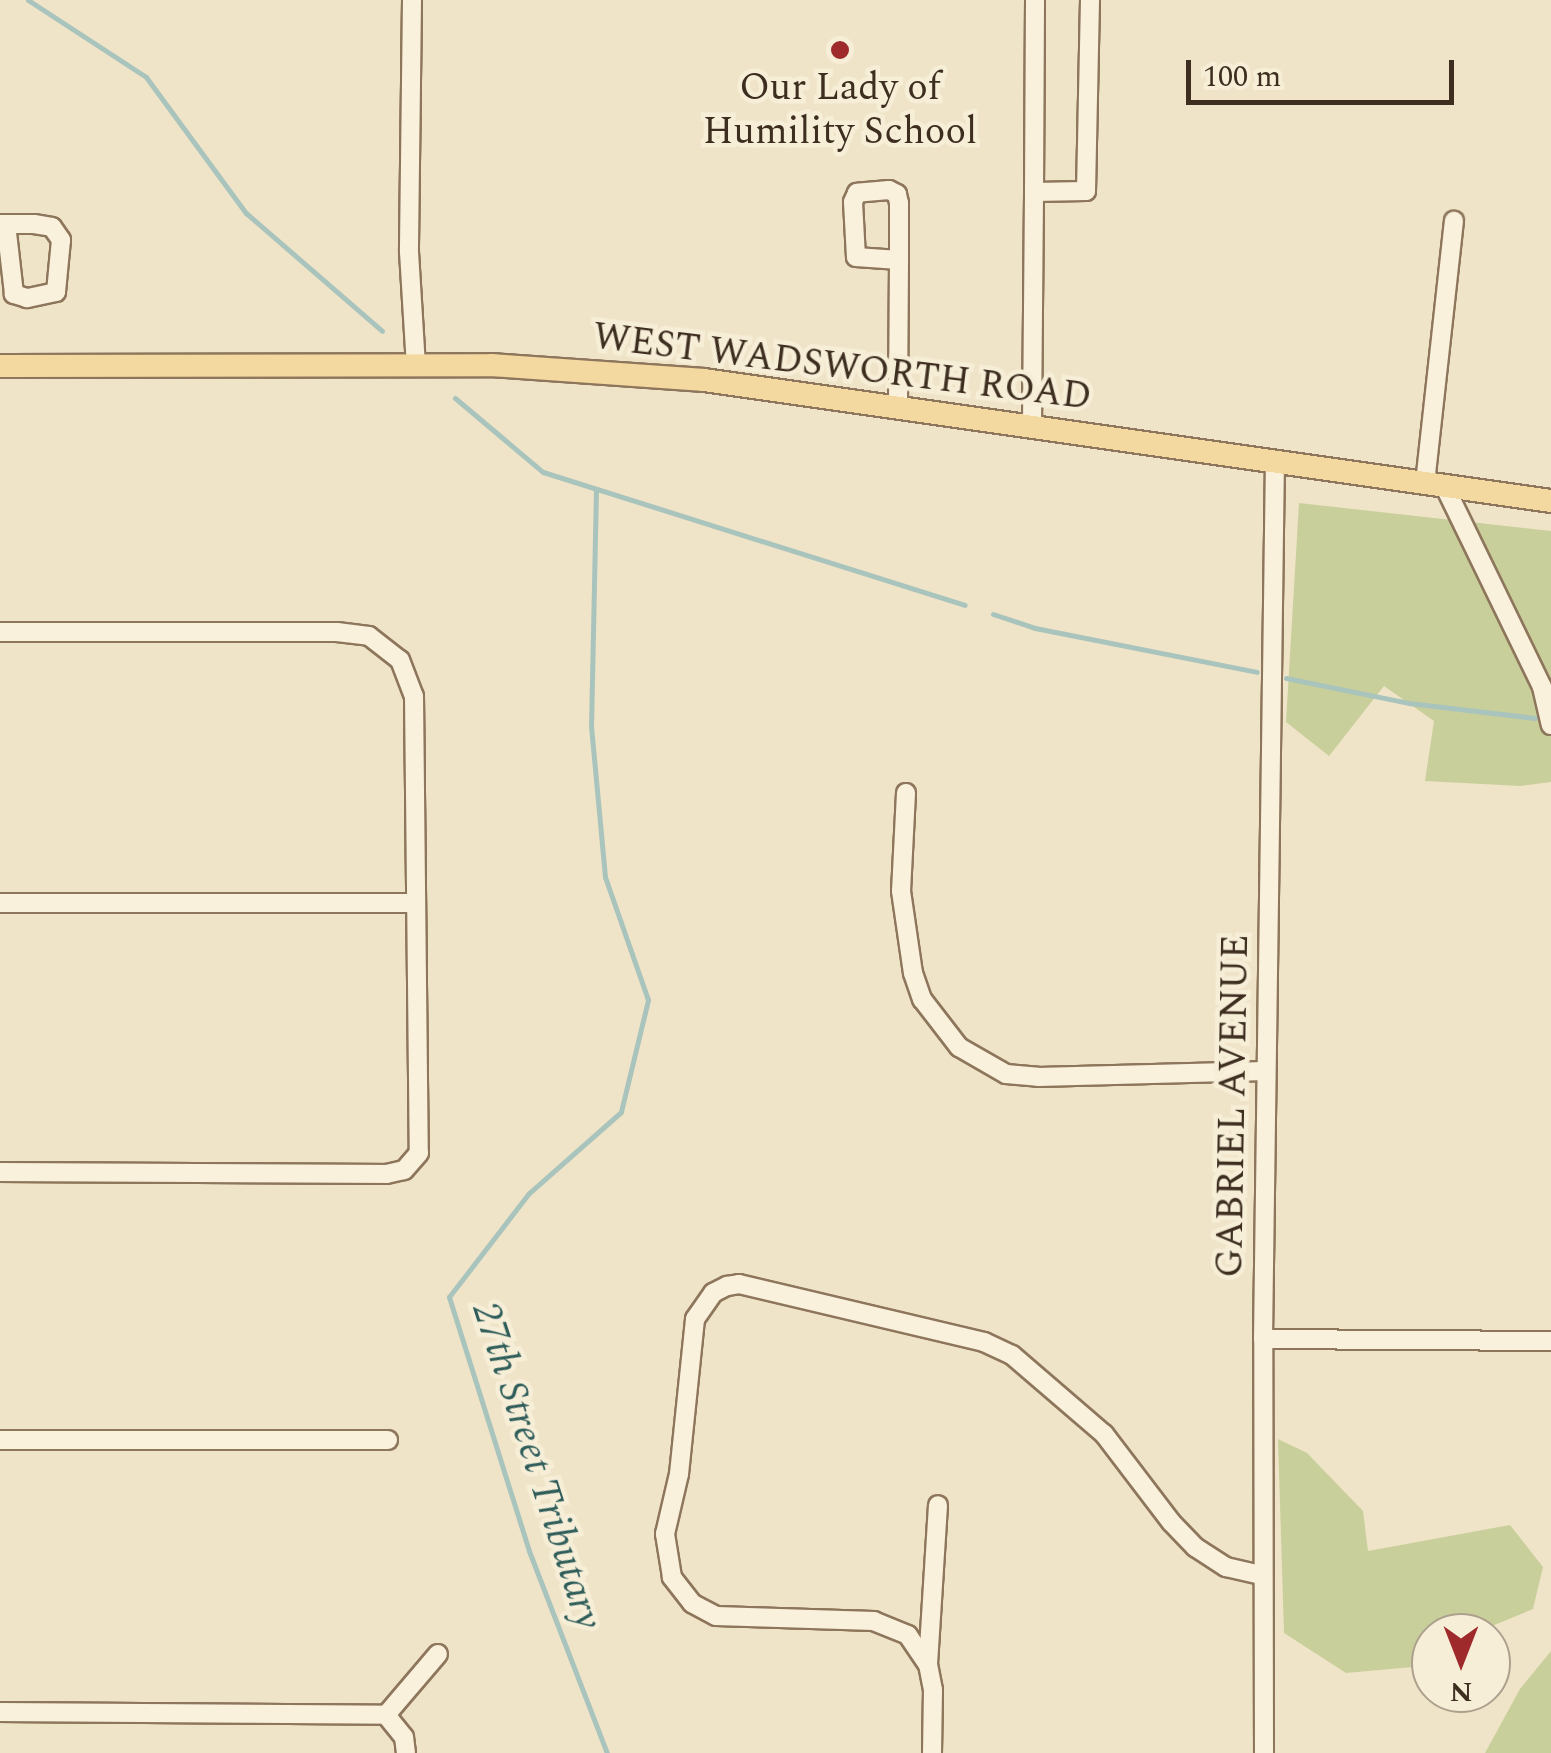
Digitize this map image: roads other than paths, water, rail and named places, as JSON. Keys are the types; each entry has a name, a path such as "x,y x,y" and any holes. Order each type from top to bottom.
{"main road":[{"name":"WEST WADSWORTH ROAD","path":"0,366 491,365 704,380 898,404 1551,501"}],"street":[{"path":"412,0 408,232 416,365"},
{"path":"1032,424 1035,0"},
{"path":"1034,192 1086,191 1090,0"},
{"path":"1454,221 1434,484 1542,687 1551,724"},
{"path":"3,224 52,227 60,240 56,292 27,298 14,294 3,224"},
{"path":"898,404 899,260"},
{"name":"GABRIEL AVENUE","path":"1264,1753 1263,1339 1274,460"},
{"path":"0,632 337,632 370,636 400,660 408,675 414,730 419,1153 414,1163 386,1174 0,1172"},
{"path":"906,793 901,890 913,973 922,998 941,1028 981,1062 1006,1074 1038,1078 1266,1071"},
{"path":"0,903 416,904"},
{"path":"928,1665 908,1635 884,1624 716,1616 692,1603 672,1578 665,1534 678,1474 695,1319 702,1304 727,1286 739,1284 984,1342 1012,1355 1104,1434 1171,1522 1196,1547 1226,1567 1262,1575"},
{"path":"1263,1339 1551,1341"},
{"path":"0,1440 388,1440"},
{"path":"932,1753 928,1665 938,1505"},
{"path":"386,1715 438,1654"},
{"path":"0,1712 386,1715 404,1736 406,1753"}],"waterway":[{"path":"28,0 146,77 246,213 382,331"},
{"path":"455,398 543,472 964,605"},
{"name":"27th Street Tributary","path":"596,489 591,726 605,877 648,1000 621,1112 529,1193 449,1297 529,1551 607,1753"},
{"path":"993,614 1035,628 1257,672"},
{"path":"1286,678 1409,703 1535,718"}],"place":[{"name":"Our Lady of Humility School","path":"840,50"}]}
